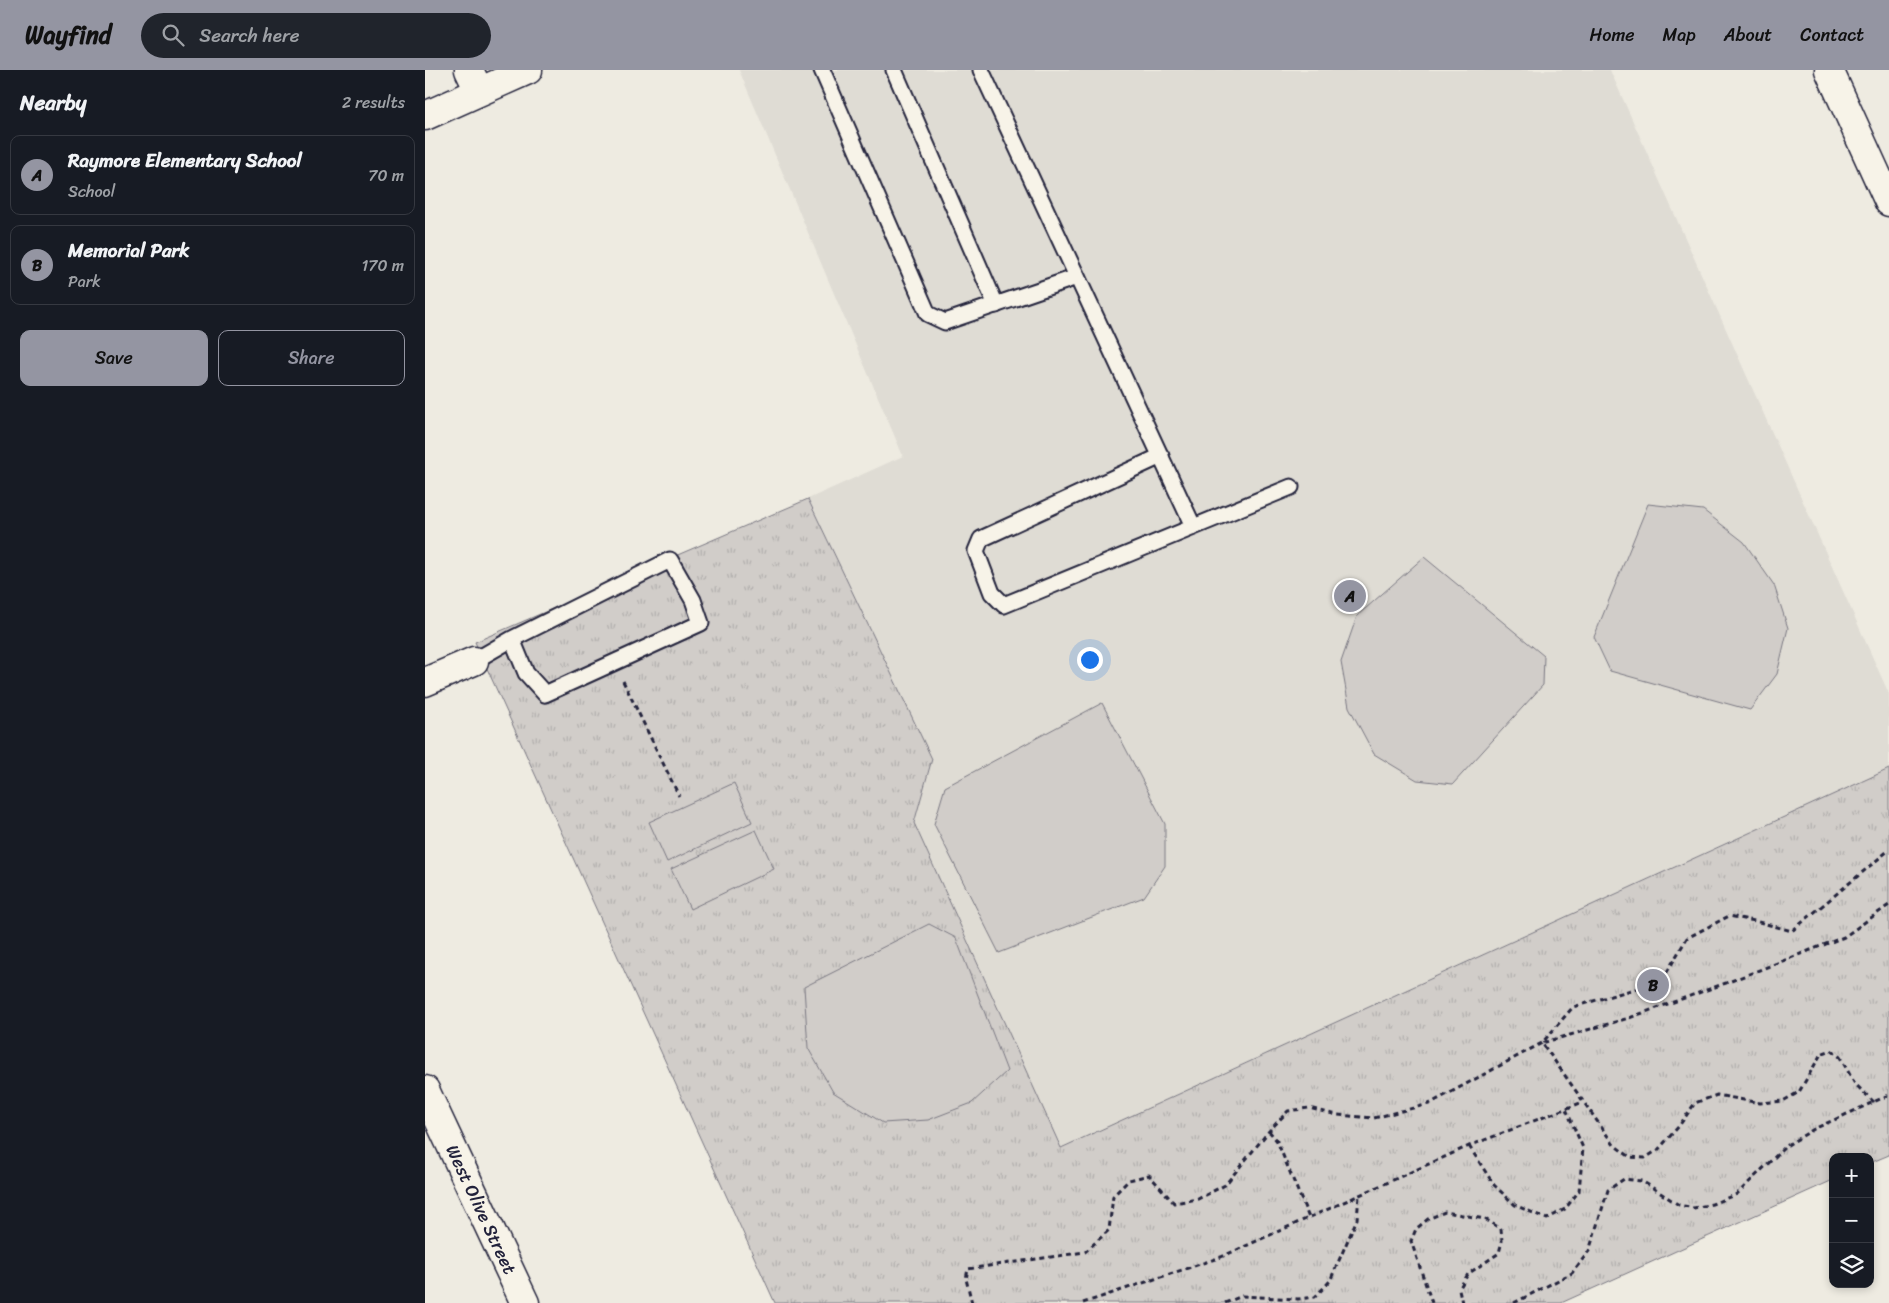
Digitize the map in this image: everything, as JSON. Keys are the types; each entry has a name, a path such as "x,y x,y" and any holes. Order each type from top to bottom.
{"street":[{"path":"425,116 474,81 528,70"},
{"path":"1829,70 1889,202"},
{"path":"425,682 474,661"},
{"name":"West Olive Street","path":"425,1090 525,1303"}],"lane":[{"path":"822,70 927,314 945,322 1077,277"},
{"path":"894,70 996,305"},
{"path":"981,70 1193,526"},
{"path":"1161,456 981,539 976,551 992,593 1004,605 1291,487"},
{"path":"474,661 512,638 670,560 693,600 701,623 545,694 526,673 512,638"}],"path":[{"path":"613,663 679,796"},
{"path":"1542,1043 1573,1007 1638,988 1667,972 1687,938 1729,916 1755,921 1792,932 1889,850"},
{"path":"972,1303 966,1279 968,1269 1085,1252 1109,1230 1113,1196 1129,1180 1149,1175 1174,1203 1198,1199 1225,1185 1269,1131 1288,1111 1309,1108 1337,1115 1374,1118 1429,1104 1542,1043 1629,1018 1844,937 1889,905"},
{"path":"1542,1043 1614,1145 1630,1157 1645,1158 1658,1150 1679,1126 1695,1103 1717,1095 1760,1103 1783,1101 1799,1092 1821,1054 1831,1050 1840,1057 1855,1084 1874,1102"},
{"path":"1514,1303 1572,1274 1589,1251 1608,1190 1625,1180 1642,1181 1679,1205 1694,1208 1712,1204 1737,1194 1786,1146 1814,1128 1889,1096"},
{"path":"1083,1303 1221,1257 1469,1146 1583,1102"},
{"path":"1469,1146 1494,1185 1515,1205 1547,1219 1565,1209 1579,1191 1583,1148 1566,1108"},
{"path":"1269,1131 1277,1141 1309,1218"},
{"path":"1225,1303 1242,1296 1298,1300 1315,1297 1330,1280 1338,1263 1357,1219 1359,1196"},
{"path":"1432,1303 1411,1241 1417,1229 1428,1219 1445,1212 1485,1219 1501,1229 1503,1241 1499,1253 1468,1274 1459,1289 1462,1303"}],"shaded area":[{"path":"739,70 1610,70 1889,694 1889,769 1061,1148 914,823 932,759 808,499 903,456"}],"green space":[{"path":"808,499 932,759 914,823 1061,1148 1889,769 1889,1155 1874,1161 1874,1153 1829,1153 1829,1182 1561,1303 775,1303 475,642"},
{"path":"1648,504 1703,510 1744,542 1774,585 1788,628 1777,674 1750,710 1610,671 1594,637"},
{"path":"1424,557 1544,656 1543,685 1453,784 1417,780 1374,754 1349,707 1341,662 1357,616"},
{"path":"1102,703 1165,824 1165,866 1144,897 999,953 934,824 945,787"},
{"path":"734,783 752,822 667,862 649,822"},
{"path":"756,830 774,869 690,909 671,869"},
{"path":"929,924 956,938 1007,1071 972,1103 928,1120 883,1123 833,1092 808,1048 804,987"}],"place":[{"name":"Raymore Elementary School","path":"1350,596"},
{"name":"Memorial Park","path":"1653,985"}]}
